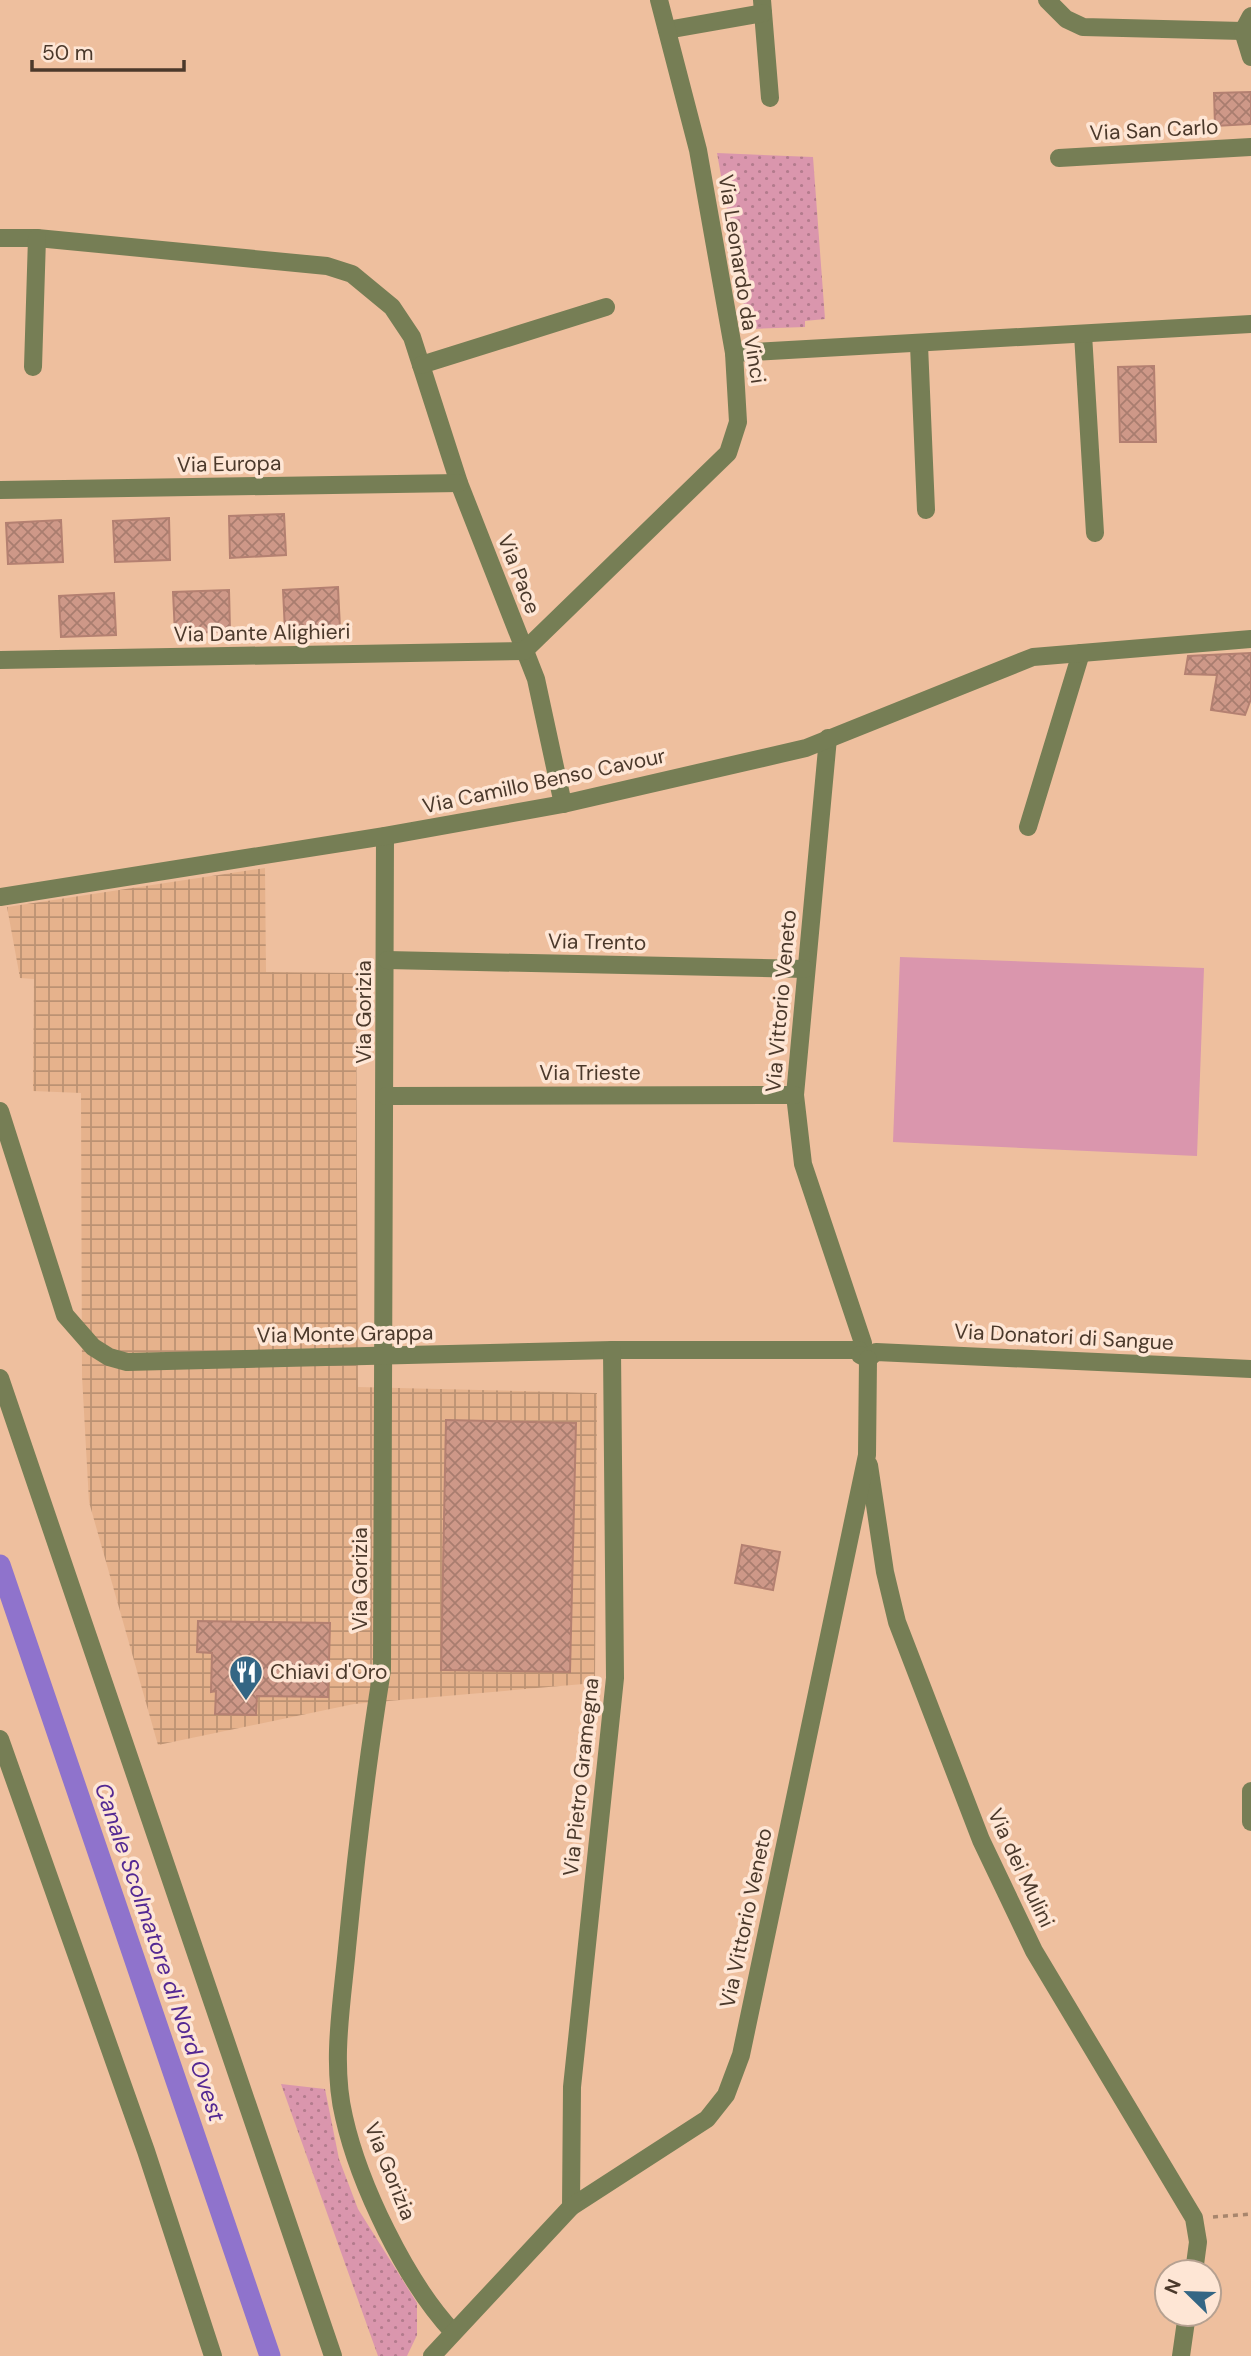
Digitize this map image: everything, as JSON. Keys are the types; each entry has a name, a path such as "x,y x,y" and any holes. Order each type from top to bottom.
{"street":[{"name":"Via Leonardo da Vinci","path":"524,651 729,453 738,422 734,353 698,150 659,0"},
{"path":"1046,0 1066,19 1083,27 1247,23 1251,57"},
{"path":"667,30 762,7 770,98"},
{"name":"Via San Carlo","path":"1059,158 1251,147"},
{"name":"Via Pace","path":"0,238 37,238 327,266 352,274 392,307 412,337 459,483 536,679 563,804"},
{"path":"33,367 37,238"},
{"path":"421,365 606,307"},
{"path":"734,353 919,345 1251,324"},
{"path":"1083,334 1095,533"},
{"path":"919,345 926,510"},
{"name":"Via Europa","path":"0,490 459,483"},
{"name":"Via Camillo Benso Cavour","path":"0,897 385,836 563,804 806,748 1033,657 1251,638"},
{"name":"Via Dante Alighieri","path":"0,660 524,651"},
{"path":"1028,827 1081,653"},
{"name":"Via Vittorio Veneto","path":"432,2356 571,2207 707,2119 726,2095 741,2055 867,1455 866,1351 803,1164 795,1095 828,738"},
{"name":"Via Gorizia","path":"385,836 387,960 382,1670 363,1786 338,2041 343,2115 359,2166 380,2215 431,2308 453,2332"},
{"name":"Via Trento","path":"387,960 806,970"},
{"name":"Via Trieste","path":"386,1096 795,1095"},
{"name":"Via Monte Grappa","path":"0,1111 65,1315 93,1347 127,1362 612,1350 866,1351"},
{"name":"Via Pietro Gramegna","path":"571,2207 572,2087 615,1678 612,1350"},
{"name":"Via Donatori di Sangue","path":"866,1351 1251,1368"},
{"path":"0,1378 333,2356"},
{"name":"Via dei Mulini","path":"867,1455 885,1572 897,1622 981,1840 1034,1951 1194,2218 1198,2242 1196,2258"},
{"path":"0,1739 146,2151 214,2356"},
{"path":"1250,1822 1251,1791"},
{"path":"1181,2356 1185,2328"}],"path":[{"path":"1194,2218 1251,2214"}],"shaded area":[{"path":"717,153 813,157 825,319 805,321 805,327 748,329"},
{"path":"265,868 266,972 356,973 358,1387 597,1393 595,1683 354,1704 158,1745 89,1502 82,1376 81,1093 33,1091 34,979 20,978 7,907"},
{"path":"900,957 1204,968 1197,1156 893,1142"},
{"path":"281,2084 325,2089 339,2159 358,2209 417,2303 417,2335 407,2356 378,2356"}],"building":[{"path":"1251,92 1251,124 1215,126 1214,93"},
{"path":"1154,366 1156,442 1120,442 1118,367"},
{"path":"284,514 286,555 230,558 229,516"},
{"path":"169,518 170,560 115,562 113,521"},
{"path":"61,520 63,562 8,564 6,523"},
{"path":"338,587 340,629 285,631 283,590"},
{"path":"229,590 230,631 175,634 173,592"},
{"path":"114,593 116,635 61,637 59,596"},
{"path":"1251,653 1251,699 1245,715 1211,710 1217,675 1185,674 1188,656"},
{"path":"446,1420 576,1423 570,1672 441,1670"},
{"path":"742,1545 780,1552 773,1590 735,1583"},
{"path":"198,1621 330,1623 328,1697 257,1696 256,1715 215,1714 216,1691 211,1692 212,1653 197,1652"}],"waterway":[{"name":"Canale Scolmatore di Nord Ovest","path":"0,1565 270,2356"}],"place":[{"name":"Chiavi d'Oro","path":"246,1702"}]}
